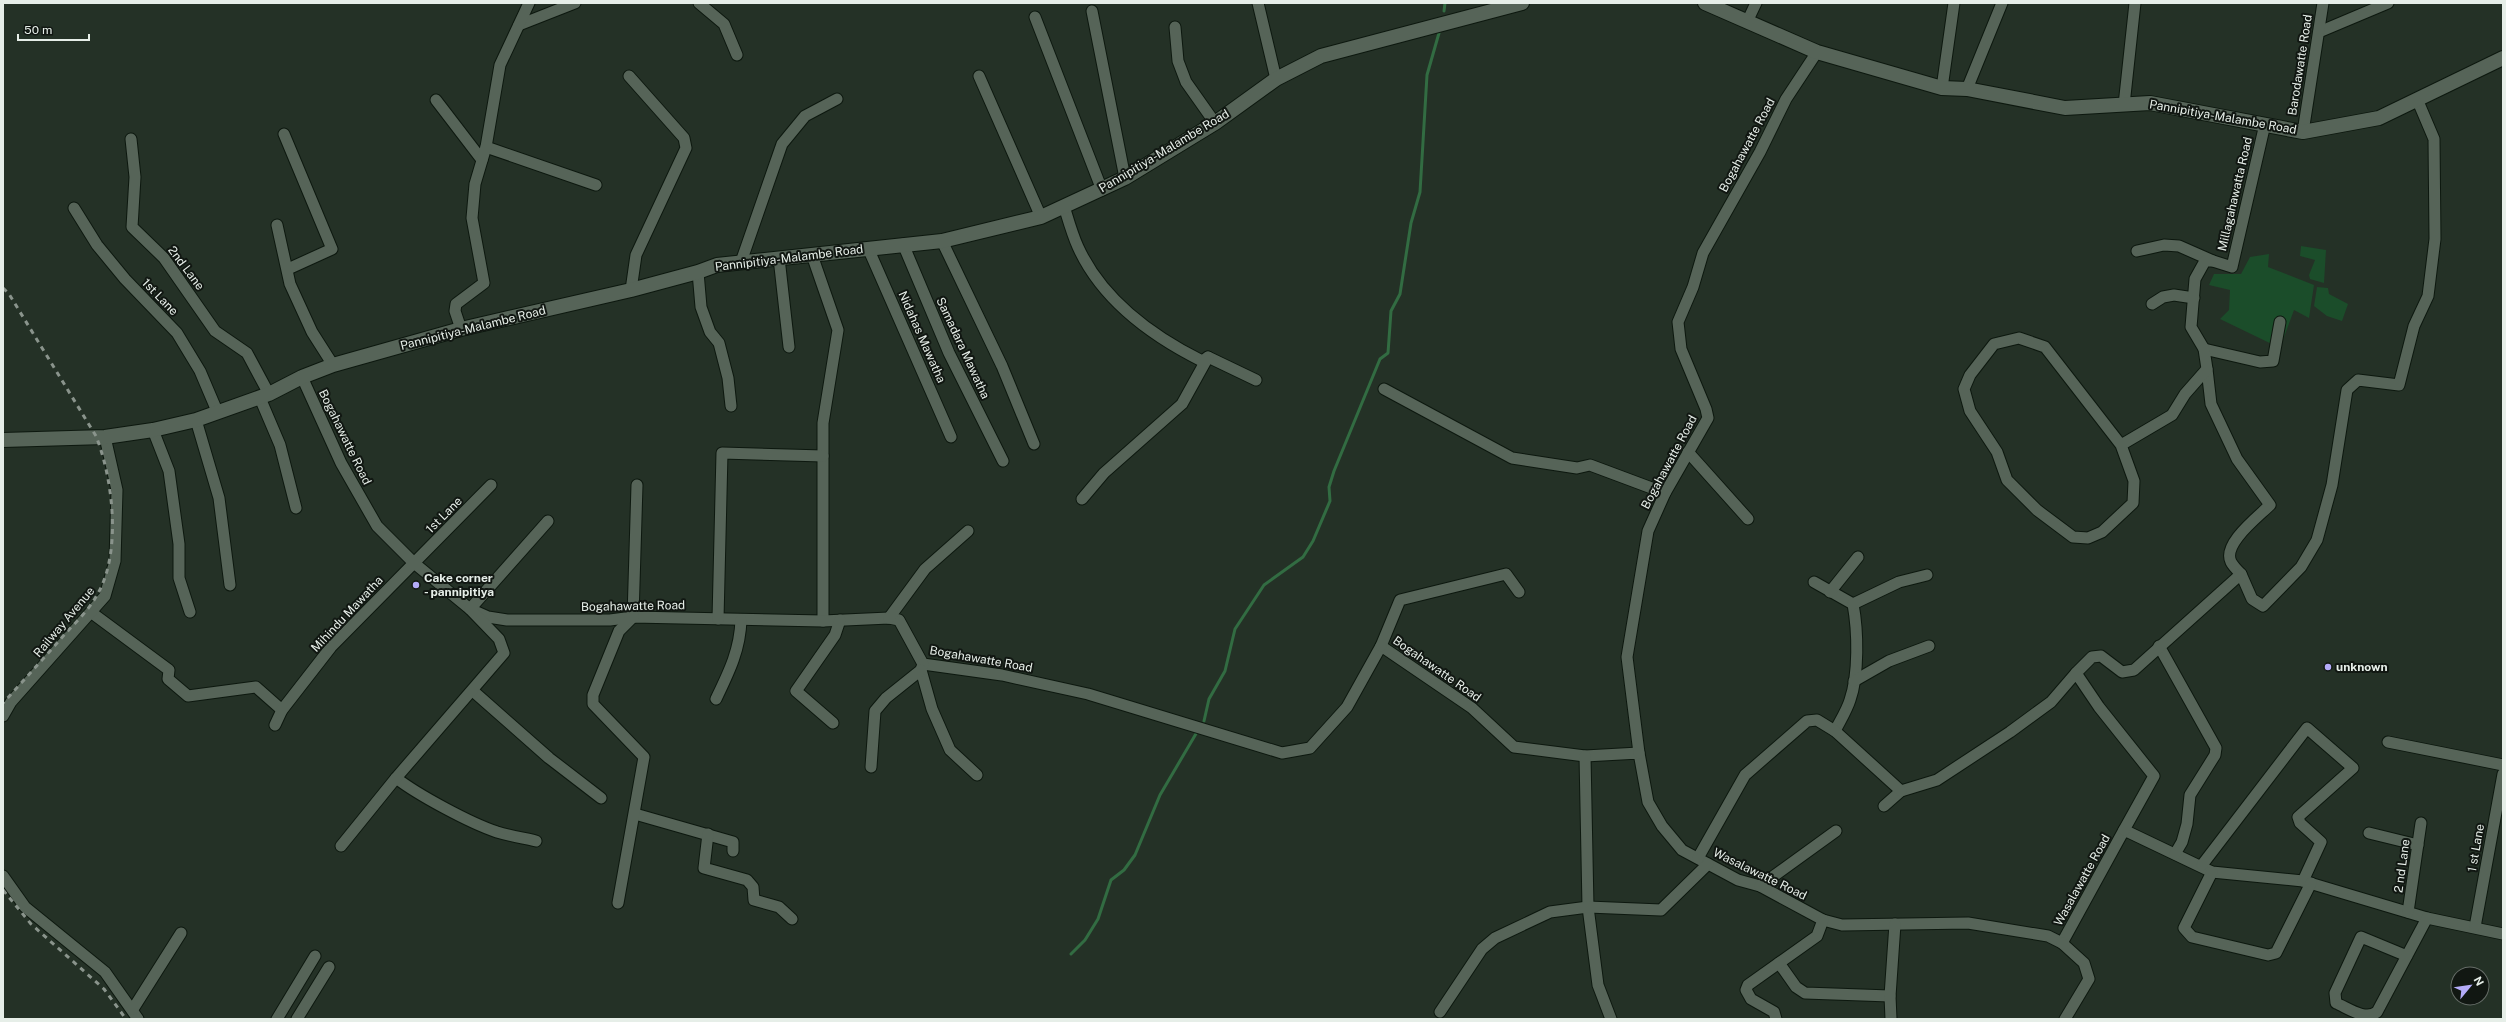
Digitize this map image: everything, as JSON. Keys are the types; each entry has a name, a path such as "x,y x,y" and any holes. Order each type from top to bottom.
{"street":[{"path":"461,329 455,311 456,304 484,283 472,218 475,184 486,147 500,65 529,3"},
{"path":"519,25 575,3"},
{"path":"699,3 724,24 737,55"},
{"path":"1258,3 1276,79"},
{"name":"Pannipitiya-Malambe Road","path":"3,440 105,437 153,430 196,420 217,411 264,396 302,377 333,365 461,329 631,290 698,272 717,264 942,240 1041,217 1125,178 1215,123 1276,79 1321,56 1522,3"},
{"name":"Pannipitiya-Malambe Road","path":"1705,3 1817,52 1942,88 1967,89 2065,108 2150,103 2303,132 2378,118 2503,58"},
{"path":"1747,22 1756,3"},
{"path":"1942,88 1954,3"},
{"path":"1967,89 2002,3"},
{"path":"2124,105 2136,10 2134,3"},
{"name":"Barodawatte Road","path":"2303,132 2323,3"},
{"path":"2361,15 2363,3"},
{"path":"2319,32 2388,3"},
{"path":"1092,12 1125,178"},
{"path":"1035,17 1102,190"},
{"path":"1175,27 1178,61 1186,82 1215,123"},
{"name":"Bogahawatte Road","path":"1639,752 1627,657 1648,531 1664,493 1708,418 1706,409 1681,349 1678,322 1693,287 1703,253 1760,152 1786,99 1817,52"},
{"path":"630,76 684,138 686,148 636,254 631,290"},
{"path":"980,76 1041,217"},
{"path":"741,262 782,144 805,116 837,98"},
{"path":"1884,806 1901,791 1937,780 2010,732 2050,702 2092,657 2101,656 2122,672 2134,670 2241,574 2252,599 2263,606 2301,567 2317,540 2332,485 2347,390 2358,380 2400,385 2414,326 2428,296 2435,239 2434,139 2418,99"},
{"path":"436,100 482,160"},
{"name":"Millagahawatta Road","path":"2241,574 2230,562 2229,551 2236,539 2270,505 2237,459 2211,404 2208,369 2204,349 2190,327 2195,279 2200,268 2205,261 2213,261 2232,267 2265,124"},
{"path":"284,134 332,249 288,269"},
{"name":"2nd Lane","path":"131,139 135,176 132,227 164,258 215,331 247,353 264,396 280,445 296,508"},
{"path":"486,147 596,185"},
{"path":"1064,206 1078,247 1101,284 1129,315 1187,354 1202,361 1208,357"},
{"name":"1st Lane","path":"74,208 97,245 125,279 177,332 200,371 217,411"},
{"path":"277,225 288,269 290,284 312,332 333,365"},
{"path":"942,240 1002,366 1034,444"},
{"name":"Samadara Mawatha","path":"903,244 949,353 1003,461"},
{"path":"2137,251 2164,245 2179,246 2213,261"},
{"name":"Nidahas Mawatha","path":"868,248 951,437"},
{"path":"812,255 838,330 823,423 823,621"},
{"path":"779,258 789,348"},
{"path":"698,272 701,307 710,332 718,343 728,378 731,406"},
{"path":"2152,304 2163,297 2174,295 2194,298"},
{"path":"2204,349 2260,362 2273,361 2280,322"},
{"path":"2019,338 2045,347 2121,445 2134,480 2132,503 2102,532 2088,538 2073,537 2036,510 2007,480 1997,452 1970,410 1964,389 1970,375 1994,344 2019,338"},
{"path":"1208,357 1256,380"},
{"path":"1082,499 1104,473 1182,404 1208,357"},
{"path":"2121,445 2172,415 2185,394 2208,369"},
{"name":"Bogahawatte Road","path":"302,377 341,463 377,526 414,563 470,609 488,617 507,620 610,620 633,617 823,621 889,618 899,620 922,667 1002,675 1088,694 1282,753 1310,748 1347,707 1381,646 1472,708 1514,747 1585,756"},
{"path":"1384,389 1512,458 1578,468 1590,465 1664,493"},
{"path":"196,420 219,498 230,585"},
{"path":"153,430 169,471 179,544 179,578 190,612"},
{"name":"Railway Avenue","path":"3,716 11,702 92,613 105,596 115,561 117,490 105,437"},
{"path":"1688,452 1748,519"},
{"path":"718,619 722,453 823,456"},
{"name":"1st Lane","path":"414,563 491,485"},
{"path":"618,903 644,757 593,704 593,694 619,630 633,617 637,485"},
{"path":"341,846 396,778 473,691 504,653 499,639 470,609 548,521"},
{"path":"889,618 925,569 968,531"},
{"path":"1830,592 1858,557"},
{"name":"Mihindu Mawatha","path":"275,726 282,710 331,647 414,563"},
{"path":"1381,646 1400,600 1506,574 1519,592"},
{"path":"1853,604 1899,582 1927,575"},
{"path":"1814,582 1853,604"},
{"path":"1835,731 1850,700 1854,681 1857,624 1853,604"},
{"path":"92,613 169,670 168,679 188,696 256,686 282,710"},
{"path":"716,699 734,663 740,638 741,620"},
{"path":"833,723 796,691 835,635 840,620"},
{"path":"1854,681 1889,661 1930,646"},
{"path":"2159,646 2216,748 2215,755 2190,795 2187,824 2182,842 2175,854"},
{"path":"870,767 875,711 886,698 922,667 932,709 950,750 977,775"},
{"path":"2076,673 2099,707 2154,776 2124,830"},
{"path":"473,691 549,758 601,798"},
{"path":"1440,1012 1482,949 1495,938 1550,912 1588,907 1661,910 1703,861 1745,775 1807,721 1817,720 1835,731 1901,791"},
{"path":"2202,865 2307,728 2353,768 2298,817 2300,823 2321,842 2307,882 2276,953 2268,955 2192,937 2185,932 2184,928 2212,872"},
{"path":"2388,742 2503,765"},
{"path":"1611,1019 1598,985 1588,907 1585,756 1639,752"},
{"name":"Wasalawatte Road","path":"1639,752 1648,802 1662,826 1682,850 1738,880 1760,886 1823,920 1842,925 1968,923 2048,936 2062,943 2124,830 2202,865 2212,872 2307,882 2427,918 2503,934"},
{"name":"1 st Lane","path":"2476,928 2503,774"},
{"path":"396,778 407,787 474,822 497,832 536,841"},
{"path":"635,814 733,842 733,851"},
{"name":"2 nd Lane","path":"2408,912 2421,823"},
{"path":"1760,886 1836,831"},
{"path":"2369,833 2418,844"},
{"path":"708,834 704,868 748,880 753,887 754,900 780,907 792,919"},
{"path":"3,876 25,907 105,972 135,1014 181,933"},
{"path":"2407,956 2361,937 2335,993 2336,1003 2365,1016 2372,1016 2377,1012 2407,956 2427,918"},
{"path":"1776,1019 1774,1012 1752,999 1746,990 1748,985 1817,936 1823,920"},
{"path":"1890,1019 1890,996 1895,924"},
{"path":"2062,943 2084,963 2089,980 2065,1019"},
{"path":"277,1019 315,956"},
{"path":"1779,963 1796,988 1805,993 1890,996"},
{"path":"298,1019 329,967"}],"green space":[{"path":"2301,246 2326,250 2324,283 2310,279 2309,275 2315,260 2300,256"},
{"path":"2269,254 2268,267 2314,285 2309,318 2294,310 2280,348 2220,319 2229,310 2230,290 2209,285 2214,274 2241,274 2250,257"},
{"path":"2317,287 2328,288 2329,294 2348,304 2342,321 2327,316 2314,306"}],"waterway":[{"path":"1444,11 1445,3"},
{"path":"1204,721 1209,699 1225,671 1235,629 1264,585 1303,557 1313,541 1330,501 1329,487 1334,471 1380,359 1388,353 1391,311 1400,294 1411,223 1420,192 1427,75 1439,33"},
{"path":"1071,954 1085,940 1098,919 1111,880 1124,870 1135,855 1160,795 1197,732"}],"railway":[{"path":"3,288 9,294 96,436 107,473 112,516 110,558 105,578 97,595 82,616 3,703"},
{"path":"3,890 31,924 104,989 126,1019"}],"place":[{"name":"Cake corner - pannipitiya","path":"416,585"},
{"name":"unknown","path":"2328,667"}]}
